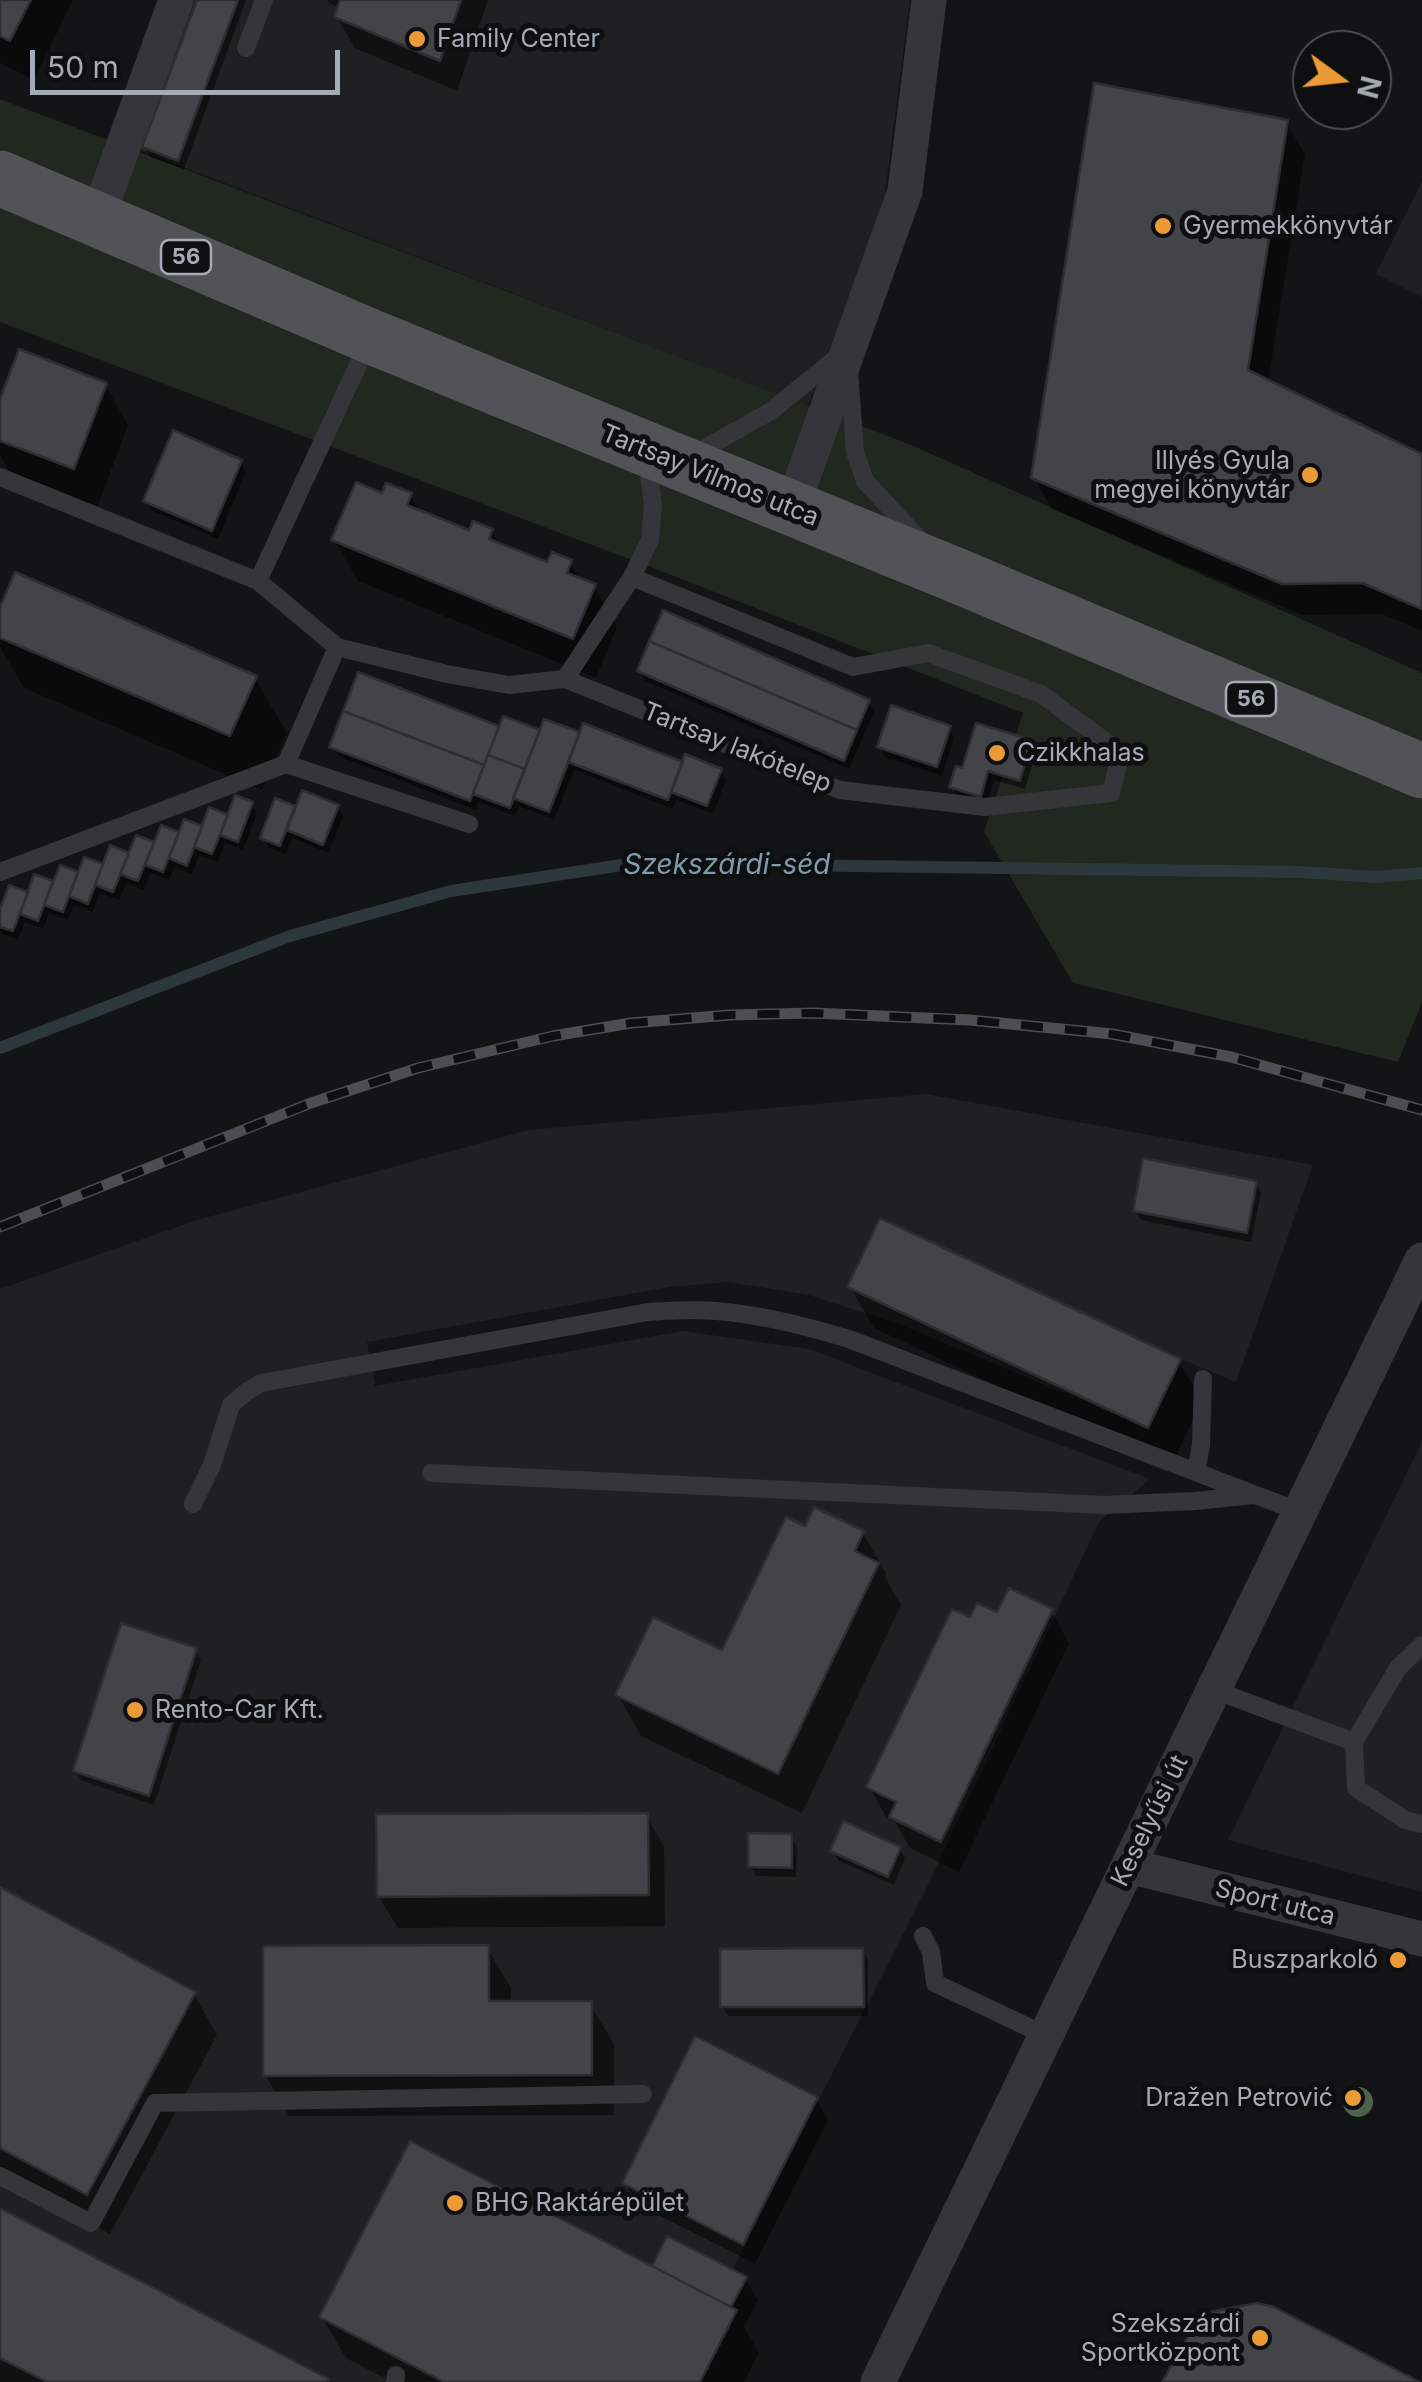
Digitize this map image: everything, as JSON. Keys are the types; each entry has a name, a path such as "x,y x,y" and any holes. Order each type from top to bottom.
{"main road":[{"name":"Tartsay Vilmos utca","path":"0,178 372,337 1422,771"}],"street":[{"path":"97,219 176,0"},
{"path":"791,510 905,192 929,0"},
{"name":"Keselyűsi út","path":"878,2382 1422,1260"},
{"name":"Sport utca","path":"1128,1866 1422,1939"}],"lane":[{"path":"246,48 264,0"},
{"path":"258,581 372,337"},
{"path":"565,679 632,577 650,540 663,456 771,411 847,349"},
{"path":"847,349 855,452 865,481 953,574"},
{"name":"Tartsay lakótelep","path":"0,477 258,581 336,646 447,674 510,685 565,679 840,790 985,807 1111,793 1121,753 1041,694 928,654 854,667 632,577"},
{"path":"286,764 336,646"},
{"path":"0,872 286,764 469,824"},
{"path":"193,1504 212,1465 231,1405 261,1383 648,1312 698,1310 800,1325 848,1338 1300,1512"},
{"path":"1196,1472 1203,1378"},
{"path":"431,1473 1104,1504 1256,1494"},
{"path":"1422,1644 1398,1668 1354,1742 1356,1788 1405,1820 1422,1824"},
{"path":"1214,1690 1354,1742"},
{"path":"922,1936 931,1952 935,1983 1047,2036"},
{"path":"0,2176 91,2222 155,2103 643,2094"}],"shaded area":[{"path":"188,0 910,0 883,208 808,406 133,148"},
{"path":"0,99 909,444 1422,673 1422,1002 1398,1062 1073,983 984,832 1023,713 661,571 0,322"},
{"path":"1422,181 1422,297 1376,274"},
{"path":"926,1094 1313,1165 1236,1382 1181,1359 1148,1428 899,1324 809,1295 729,1282 669,1287 367,1342 375,1386 683,1331 809,1349 1150,1479 1099,1522 926,1889 732,2271 747,2277 732,2307 737,2310 700,2382 0,2382 0,1289 197,1220 529,1130"},
{"path":"1422,1442 1422,1892 1228,1840"}],"building":[{"path":"0,0 31,0 10,41 0,36"},
{"path":"197,0 238,0 178,161 142,147"},
{"name":"Family Center","path":"340,0 461,0 440,61 334,17"},
{"path":"1094,83 1288,120 1248,370 1422,454 1422,609 1362,583 1282,584 1031,478"},
{"path":"19,349 107,383 74,469 0,441 0,399"},
{"path":"173,430 242,460 212,531 143,501"},
{"path":"356,482 382,493 386,483 412,493 407,505 469,530 473,521 493,529 489,539 547,562 552,552 572,560 567,573 596,584 573,639 331,540"},
{"path":"15,572 257,676 230,736 0,638 0,607"},
{"path":"663,610 870,700 857,730 649,641"},
{"path":"649,641 857,730 844,761 637,671"},
{"path":"358,672 499,726 484,765 343,711"},
{"path":"891,705 951,726 937,767 877,747"},
{"path":"343,711 484,765 470,801 329,747"},
{"path":"503,716 540,730 525,769 488,755"},
{"path":"544,719 580,732 549,812 513,798"},
{"path":"583,723 683,762 668,800 568,762"},
{"name":"Czikkhalas","path":"976,723 1032,740 1020,781 988,771 981,797 949,787 956,766 962,768"},
{"path":"685,754 722,769 707,806 671,792"},
{"path":"488,755 525,769 510,808 473,794"},
{"path":"302,790 339,805 323,845 287,830"},
{"path":"235,795 253,802 238,842 220,835"},
{"path":"275,798 295,806 280,846 260,838"},
{"path":"209,807 228,815 212,854 194,847"},
{"path":"184,819 202,826 187,866 169,858"},
{"path":"161,825 179,832 163,872 145,865"},
{"path":"136,835 154,842 138,881 120,874"},
{"path":"110,845 129,853 113,892 95,885"},
{"path":"84,857 103,864 88,904 69,896"},
{"path":"60,865 78,872 63,912 44,905"},
{"path":"34,874 53,881 38,921 20,914"},
{"path":"9,885 28,892 13,931 0,927 0,909"},
{"path":"1143,1158 1257,1181 1247,1233 1133,1211"},
{"path":"880,1218 1181,1359 1148,1428 847,1287"},
{"path":"814,1507 864,1531 855,1551 879,1563 778,1774 615,1695 653,1617 722,1650 786,1517 805,1526"},
{"path":"1009,1588 1053,1609 941,1842 889,1817 896,1802 866,1787 952,1609 970,1617 977,1603 997,1612"},
{"name":"Rento-Car Kft.","path":"121,1623 197,1648 149,1796 73,1771"},
{"path":"648,1813 649,1895 377,1897 376,1814"},
{"path":"843,1821 901,1847 888,1877 830,1851"},
{"path":"748,1833 792,1834 792,1868 748,1867"},
{"path":"0,1887 196,1992 87,2195 0,2148"},
{"path":"489,1945 489,2001 592,2001 592,2075 263,2076 263,1946"},
{"path":"863,1948 864,2007 720,2007 720,1949"},
{"path":"695,2036 818,2097 743,2245 622,2183"},
{"name":"BHG Raktárépület","path":"410,2141 737,2310 700,2382 444,2382 319,2317"},
{"path":"0,2208 329,2379 47,2382 0,2358"},
{"path":"667,2236 747,2277 731,2307 652,2266"},
{"name":"Szekszárdi Sportközpont","path":"1257,2303 1274,2307 1420,2382 1162,2382 1193,2327 1210,2312"}],"waterway":[{"name":"Szekszárdi-séd","path":"0,1048 290,936 451,891 635,863 1301,872 1376,877 1422,873"}],"railway":[{"path":"0,1227 311,1103 418,1068 553,1036 631,1023 813,1013 970,1020 1112,1034 1231,1057 1422,1110"}],"place":[{"name":"Family Center","path":"417,39"},
{"name":"Gyermekkönyvtár","path":"1163,226"},
{"name":"Illyés Gyula megyei könyvtár","path":"1310,475"},
{"name":"Czikkhalas","path":"997,753"},
{"name":"Rento-Car Kft.","path":"135,1710"},
{"name":"Buszparkoló","path":"1398,1960"},
{"name":"Dražen Petrović","path":"1353,2098"},
{"name":"BHG Raktárépület","path":"455,2203"},
{"name":"Szekszárdi Sportközpont","path":"1260,2338"}]}
